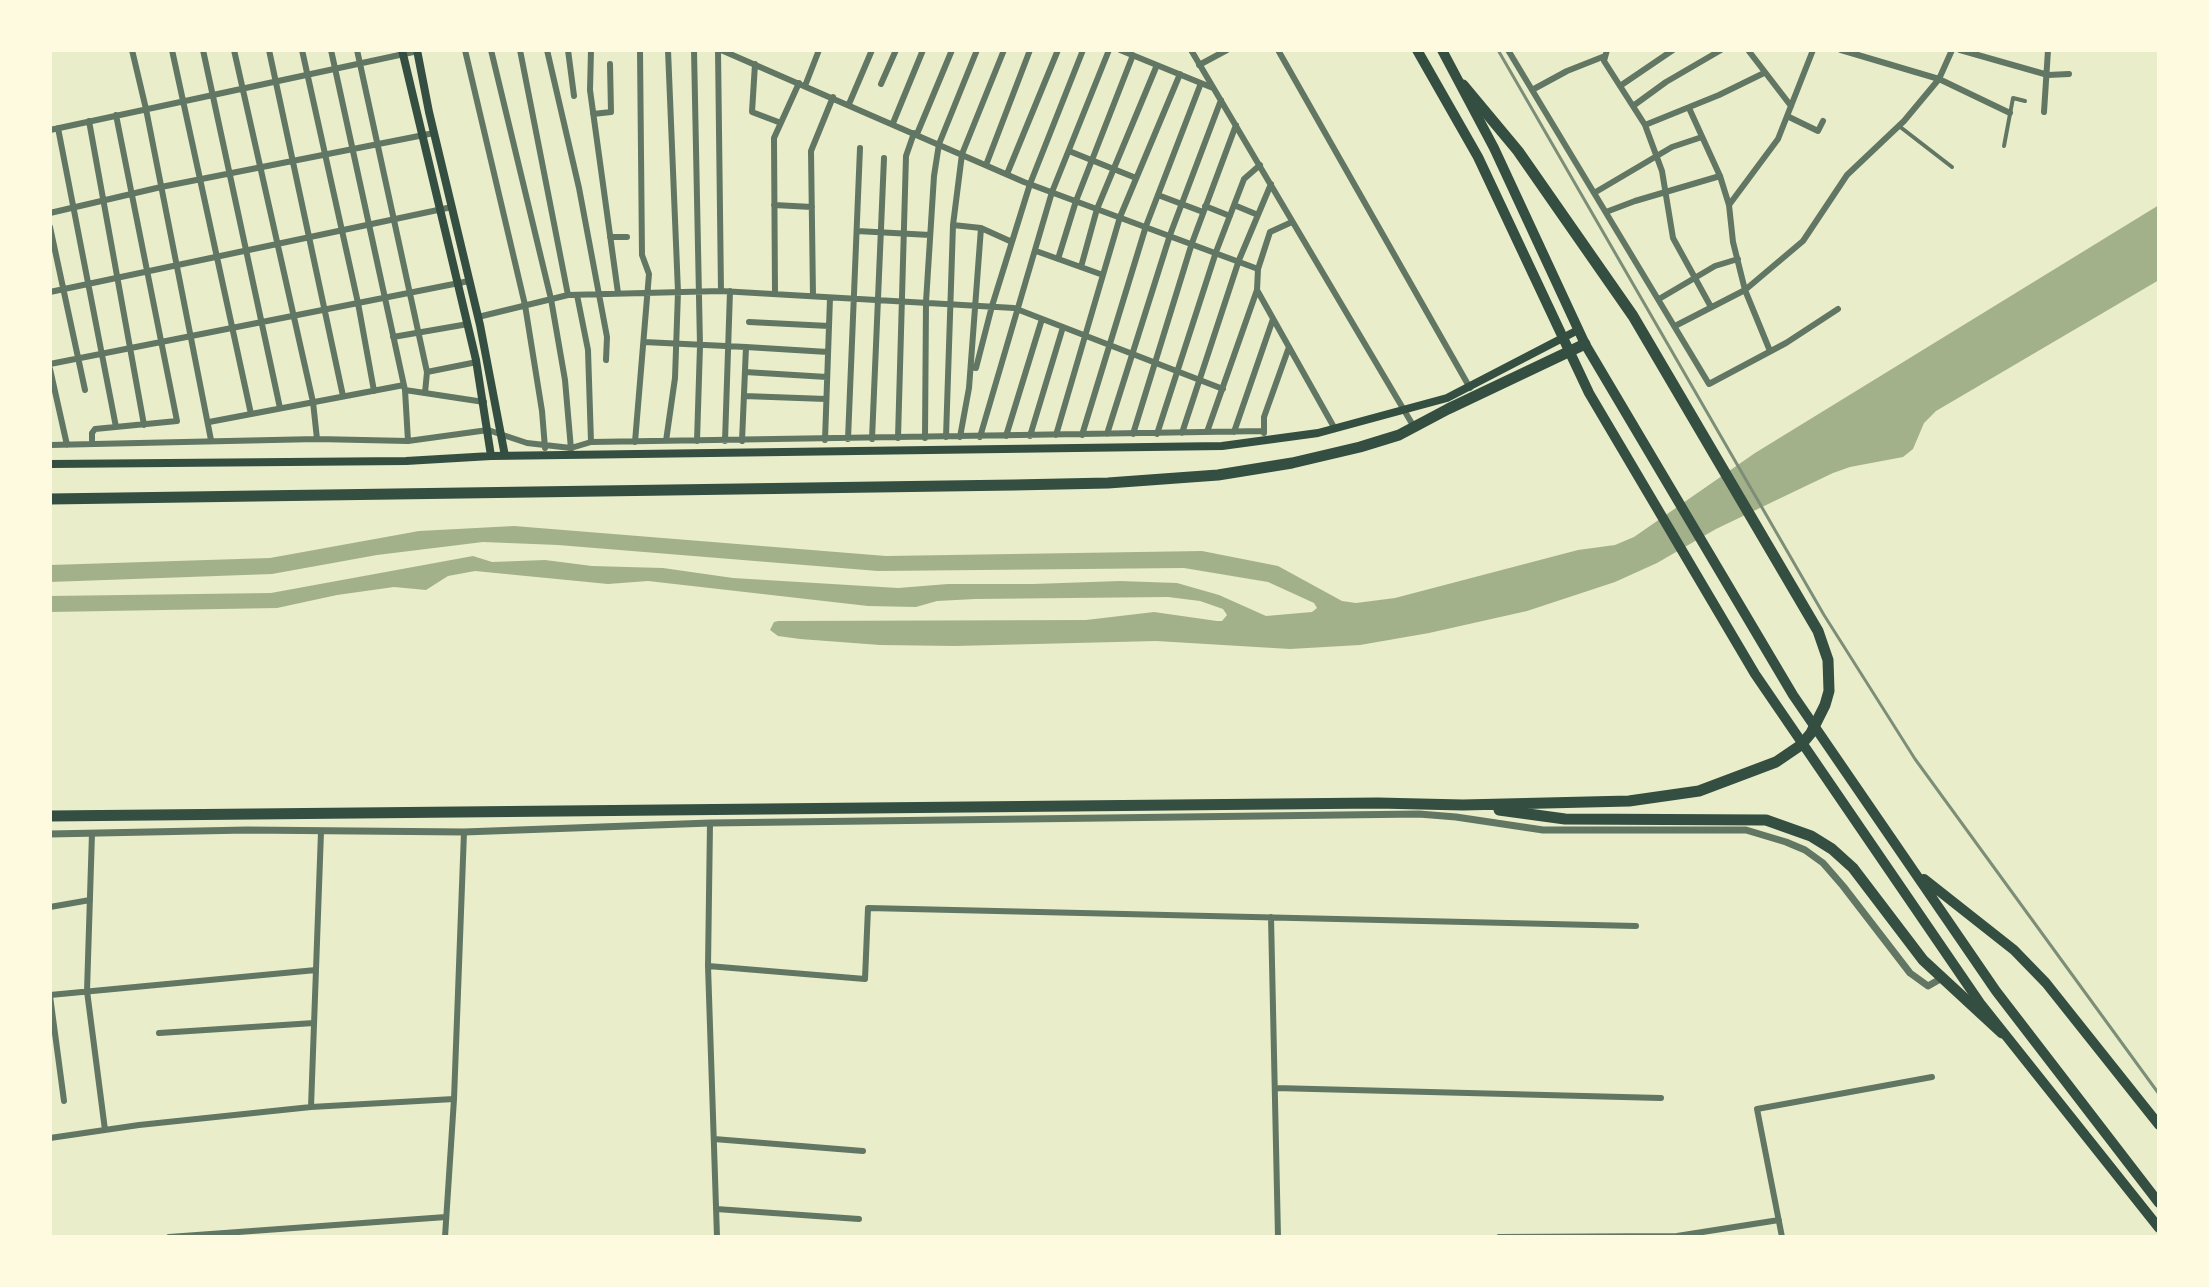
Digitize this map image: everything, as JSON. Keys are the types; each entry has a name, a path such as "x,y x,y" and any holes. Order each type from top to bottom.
{"highway":[{"path":"1417,50 1478,157 1589,393 1755,674 2002,1033 2159,1228"},
{"path":"1442,50 1463,85 1585,344 1771,660 1996,991 2157,1200"},
{"path":"50,816 1378,803 1463,805 1629,801 1699,791 1776,762 1801,745 1811,733 1825,705 1829,691 1828,660 1818,631 1633,316 1518,151 1463,85"},
{"path":"50,499 1108,483 1218,475 1269,468 1399,435 1585,344"},
{"path":"1463,805 1565,819 1741,818 1776,823 1811,836 1853,868 1923,960 2002,1033"},
{"path":"1913,870 2014,950 2159,1125"},
{"path":"2140,1206 2159,1235"}],"main road":[{"path":"418,51 434,133 478,317 505,456"},
{"path":"403,52 477,362 491,456"},
{"path":"50,464 406,461 545,451 1107,450 1222,446 1264,436 1335,429 1405,412 1470,388 1578,330"}],"street":[{"path":"132,50 211,440"},
{"path":"172,50 251,414"},
{"path":"203,50 280,408"},
{"path":"234,50 313,402 317,439"},
{"path":"269,50 343,396"},
{"path":"302,50 358,303 374,391"},
{"path":"331,50 404,388 408,441"},
{"path":"357,50 427,372 425,393"},
{"path":"50,445 211,440 408,441 488,430 545,451 542,411 525,305 465,50"},
{"path":"491,50 551,299 565,380 572,452 591,442 1207,432 1264,436 1264,417 1289,347"},
{"path":"520,50 568,295"},
{"path":"547,50 579,188 607,337 606,360"},
{"path":"568,50 574,96"},
{"path":"591,50 590,90 618,293"},
{"path":"635,442 649,274 642,255 640,50"},
{"path":"666,441 675,378 678,292 668,50"},
{"path":"694,50 700,346 697,441"},
{"path":"721,291 720,50 1030,184 1258,269"},
{"path":"742,50 742,59"},
{"path":"775,294 774,138 819,50"},
{"path":"849,104 872,50"},
{"path":"881,84 896,50"},
{"path":"893,123 923,50"},
{"path":"898,438 906,156 952,50"},
{"path":"925,438 926,302 934,176 939,144 977,50"},
{"path":"946,437 953,225 962,154 1004,50"},
{"path":"986,165 1030,50"},
{"path":"1007,174 1058,50"},
{"path":"971,367 976,368 1030,184 1083,50"},
{"path":"980,437 1052,192 1109,50"},
{"path":"1120,50 1213,88"},
{"path":"1191,50 1414,427"},
{"path":"1199,65 1227,50"},
{"path":"1278,50 1470,388"},
{"path":"1508,50 1709,384 1838,309"},
{"path":"1620,86 1673,50"},
{"path":"1633,106 1666,82 1721,50"},
{"path":"1748,50 1791,106"},
{"path":"1802,50 1809,59"},
{"path":"1729,205 1778,139 1813,50"},
{"path":"1841,50 1939,79 2010,113"},
{"path":"1675,326 1745,290 1803,241 1847,175 1899,126 1939,79 1952,50"},
{"path":"1960,50 2048,75 2069,74"},
{"path":"2044,112 2048,50"},
{"path":"50,130 418,51"},
{"path":"1532,90 1606,53"},
{"path":"1606,53 1604,61 1645,125 1657,157 1673,238 1711,307"},
{"path":"1058,259 1076,201 1133,55"},
{"path":"593,114 611,112 610,64"},
{"path":"755,64 752,112 781,123"},
{"path":"1081,267 1097,209 1157,65"},
{"path":"1645,125 1764,73"},
{"path":"1056,435 1120,217 1180,74"},
{"path":"1082,435 1146,226 1201,83"},
{"path":"813,296 811,151 833,97"},
{"path":"2004,146 2013,98 2025,101"},
{"path":"1107,434 1170,235 1221,100"},
{"path":"1689,108 1720,176 1729,205 1745,290 1770,351"},
{"path":"92,444 95,429 177,421 116,115"},
{"path":"1787,116 1818,131 1823,121"},
{"path":"89,121 144,425"},
{"path":"1133,434 1192,243 1236,125"},
{"path":"1899,126 1952,167"},
{"path":"58,128 116,427"},
{"path":"50,213 161,187 434,133"},
{"path":"1594,193 1672,147 1702,137"},
{"path":"848,439 860,148"},
{"path":"1069,151 1136,178"},
{"path":"872,439 884,158"},
{"path":"1157,434 1216,252 1244,179 1260,165"},
{"path":"1606,212 1720,176"},
{"path":"1182,433 1239,260 1271,184"},
{"path":"1158,195 1230,216"},
{"path":"774,205 812,207"},
{"path":"1234,205 1258,215"},
{"path":"50,292 452,207"},
{"path":"1207,432 1257,290 1258,269 1270,232 1292,222"},
{"path":"953,225 981,228 1012,242"},
{"path":"50,227 85,390"},
{"path":"960,437 971,367 981,228"},
{"path":"857,231 930,235"},
{"path":"610,237 627,237"},
{"path":"1036,251 1103,275"},
{"path":"1659,299 1715,266 1738,259"},
{"path":"67,445 50,367 130,347 469,281"},
{"path":"1257,290 1335,429"},
{"path":"478,317 568,295 699,291 992,306 1019,310 1223,389"},
{"path":"725,441 730,291"},
{"path":"577,295 588,350 591,442"},
{"path":"825,440 830,298"},
{"path":"1006,436 1042,319"},
{"path":"1234,432 1273,319"},
{"path":"749,322 829,326"},
{"path":"393,337 468,324"},
{"path":"1030,436 1063,327"},
{"path":"644,342 828,352"},
{"path":"742,441 746,347"},
{"path":"427,372 477,362"},
{"path":"745,372 827,377"},
{"path":"209,422 343,396 404,388 484,402"},
{"path":"744,396 826,399"},
{"path":"50,834 247,830 464,832 710,823 1419,814 1543,830 1746,830 1805,850 1823,863 1910,973 1928,986 1942,978"},
{"path":"710,823 708,966 717,1237"},
{"path":"311,1107 321,832"},
{"path":"445,1237 454,1099 464,832"},
{"path":"92,833 87,991 105,1130"},
{"path":"50,907 90,900"},
{"path":"708,966 865,979 868,908 1636,926"},
{"path":"1271,917 1278,1237"},
{"path":"64,1101 50,996 316,970"},
{"path":"159,1033 314,1023"},
{"path":"1782,1237 1757,1109 1932,1077"},
{"path":"1275,1088 1661,1098"},
{"path":"50,1138 311,1107 454,1099"},
{"path":"714,1139 863,1151"},
{"path":"716,1209 859,1219"},
{"path":"169,1237 446,1217"},
{"path":"1499,1237 1677,1236 1779,1220"}],"shaded area":[{"path":"2159,205 2159,280 1936,411 1924,423 1913,449 1903,457 1833,473 1615,582 1527,611 1429,633 1360,645 1290,649 1156,641 880,645 778,636 770,630 778,621 1086,620 1154,612 1222,621 1227,615 1223,609 1200,601 1168,597 975,599 937,601 916,607 868,606 648,581 608,584 475,571 448,576 426,590 394,587 277,608 50,612 50,596 271,593 473,556 492,562 545,560 592,566 663,568 733,578 898,588 948,584 1177,583 1219,595 1266,616 1312,612 1317,608 1314,603 1268,582 1184,568 878,571 558,545 483,542 377,555 272,574 50,582 50,565 270,558 419,531 514,526 886,556 1202,551 1278,566 1342,601 1356,603 1395,598 1578,550 1615,545 1634,537 1755,453"}],"railway":[{"path":"1498,50 1824,615 1915,759 2159,1094"}]}
